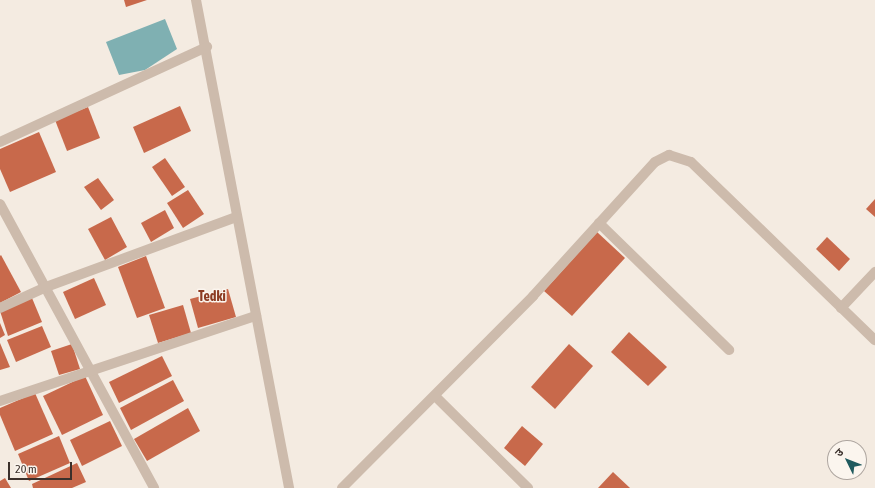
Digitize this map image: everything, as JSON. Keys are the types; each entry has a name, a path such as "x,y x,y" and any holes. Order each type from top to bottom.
{"street":[{"path":"196,0 207,47 236,217 289,488"},
{"path":"0,142 207,47"},
{"path":"342,488 533,296 656,162 669,155 679,156 691,162 875,340"},
{"path":"0,204 154,488"},
{"path":"0,308 46,287 236,217"},
{"path":"599,223 729,350"},
{"path":"841,308 875,272"},
{"path":"0,401 256,316"},
{"path":"435,396 528,488"}],"water":[{"path":"165,19 177,49 145,70 119,75 106,42"}],"building":[{"path":"124,0 147,0 126,7"},
{"path":"180,106 191,131 144,153 133,127"},
{"path":"88,107 100,138 67,151 55,120"},
{"path":"39,132 56,172 10,192 0,169 0,149"},
{"path":"165,158 185,187 172,196 152,167"},
{"path":"98,178 114,200 101,210 84,187"},
{"path":"188,190 204,214 183,228 167,203"},
{"path":"875,199 875,217 866,209"},
{"path":"165,210 174,228 151,242 141,223"},
{"path":"111,217 127,247 105,260 88,229"},
{"path":"597,232 625,258 572,316 544,291"},
{"path":"827,237 850,259 839,271 816,249"},
{"path":"1,255 21,292 0,303 0,256"},
{"path":"146,256 165,308 137,318 118,267"},
{"path":"94,278 106,305 75,319 63,292"},
{"path":"228,289 236,317 198,328 190,299"},
{"path":"32,298 42,322 8,336 0,311"},
{"path":"183,305 191,333 158,343 149,315"},
{"path":"0,323 5,335 0,338"},
{"path":"42,326 51,347 16,362 7,340"},
{"path":"629,332 667,367 648,386 611,352"},
{"path":"0,343 10,367 0,370"},
{"path":"72,344 80,369 59,375 51,351"},
{"path":"569,344 593,366 555,409 531,387"},
{"path":"162,356 172,376 119,403 109,382"},
{"path":"85,376 103,415 62,435 43,396"},
{"path":"173,380 184,401 131,430 120,408"},
{"path":"35,393 53,434 15,451 0,415 0,408"},
{"path":"188,408 200,431 147,461 134,439"},
{"path":"110,421 122,446 82,466 70,440"},
{"path":"522,426 543,444 525,466 504,448"},
{"path":"59,436 70,463 29,481 18,454"},
{"path":"77,463 86,482 72,488 33,488 32,484"},
{"path":"613,472 630,488 598,488"},
{"path":"5,478 11,488 0,488 0,481"}],"district":[{"name":"Tedki","path":"212,296"}]}
